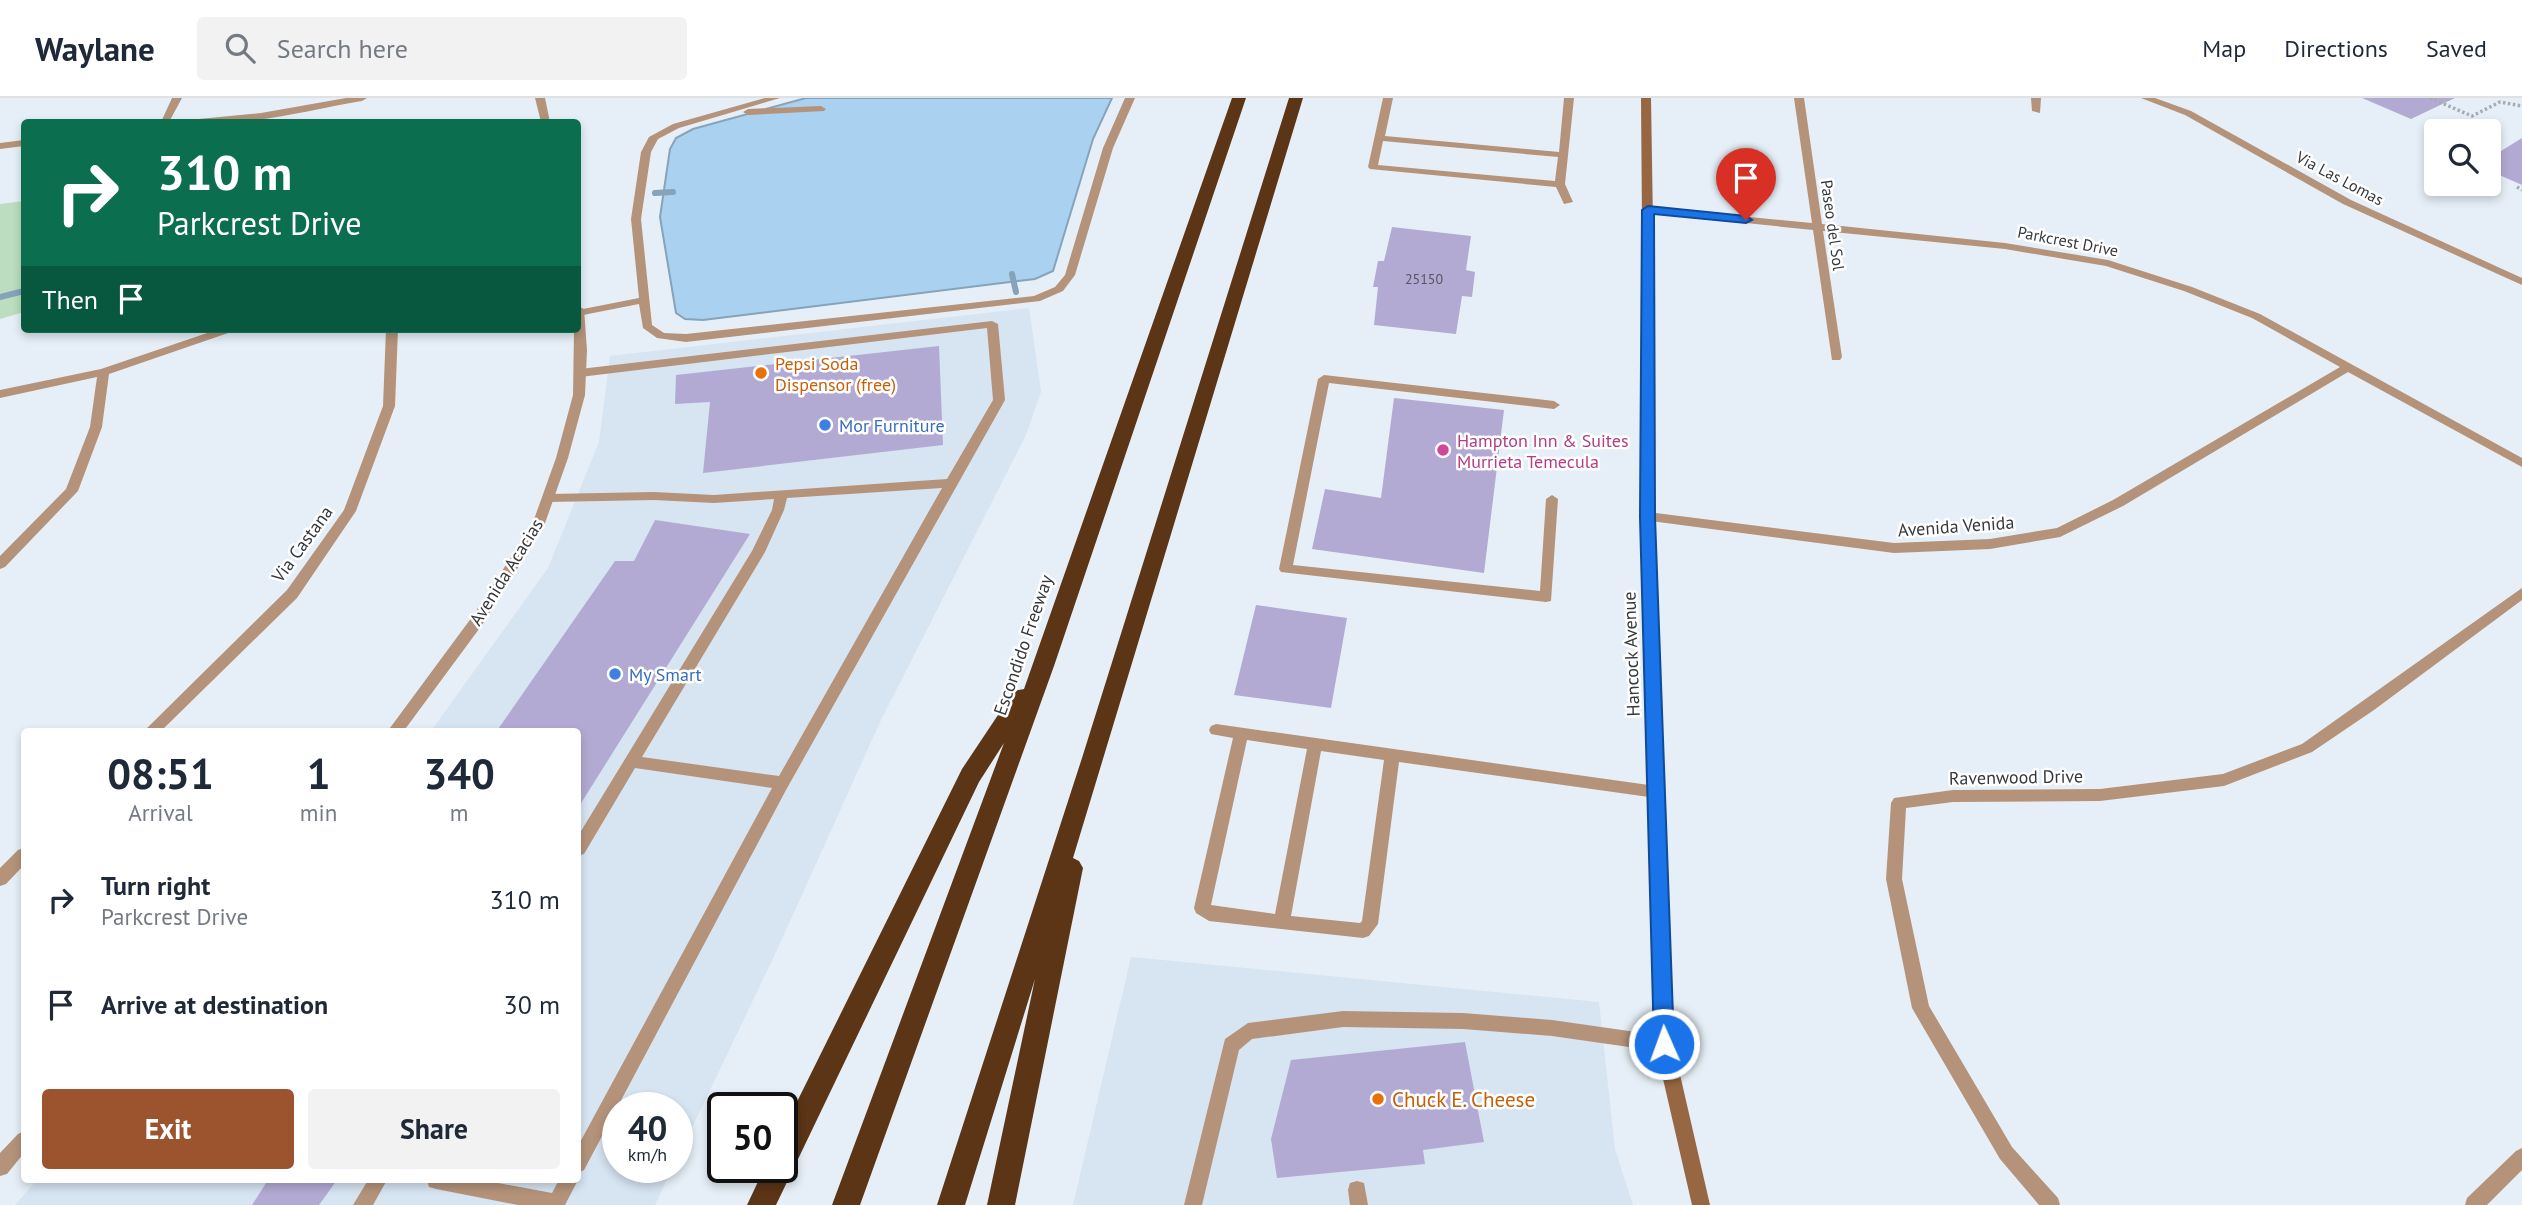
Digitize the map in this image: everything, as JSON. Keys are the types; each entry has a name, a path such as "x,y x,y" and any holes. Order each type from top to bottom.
{"highway":[{"name":"Escondido Freeway","path":"846,1205 1043,666 1239,98"},
{"path":"951,1205 1093,758 1296,98"},
{"path":"798,1129 970,776 1043,666"},
{"path":"1001,1205 1093,758"},
{"path":"761,1205 772,1183"}],"main road":[{"name":"Hancock Avenue","path":"1646,98 1648,517 1664,1044 1701,1205"}],"street":[{"path":"166,119 177,98"},
{"path":"230,119 362,98"},
{"path":"540,98 545,119"},
{"path":"775,98 676,125 654,137 646,152 636,219 647,326 661,336 686,338 1036,299 1059,289 1070,275 1108,148 1130,98"},
{"path":"1388,98 1373,167 1560,184"},
{"path":"1569,98 1560,184 1569,202"},
{"name":"Paseo del Sol","path":"1799,98 1836,356"},
{"path":"2036,98 2038,111"},
{"name":"Via Las Lomas","path":"2146,98 2188,113 2347,202 2522,282"},
{"path":"722,113 821,108"},
{"path":"1379,138 1564,155"},
{"path":"0,146 21,143"},
{"name":"Parkcrest Drive","path":"1648,210 2005,246 2108,263 2188,289 2256,316 2522,463"},
{"path":"581,310 644,300"},
{"path":"580,373 992,324 999,400 783,783 581,1158"},
{"path":"0,394 103,372 218,333"},
{"name":"Via Castana","path":"154,728 292,594 350,511 389,406 392,333"},
{"name":"Avenida Acacias","path":"397,728 477,621 538,526 579,395 579,333"},
{"name":"Avenida Venida","path":"1648,517 1894,548 1990,544 2060,532 2118,503 2350,366"},
{"path":"0,564 72,491 96,427 103,372"},
{"path":"1552,499 1546,597 1286,569 1324,379 1554,405"},
{"path":"548,498 654,496 713,499 951,483"},
{"path":"581,844 758,552 778,510 782,494"},
{"name":"Ravenwood Drive","path":"2051,1205 2006,1153 1921,1008 1894,879 1899,803 1953,796 2101,795 2224,780 2307,748 2369,706 2522,593"},
{"path":"1216,730 1656,792"},
{"path":"1241,734 1202,908 1209,914 1363,930 1370,924 1392,755"},
{"path":"1282,922 1315,744"},
{"path":"630,761 783,783"},
{"path":"0,879 21,858"},
{"path":"1193,1205 1231,1045 1248,1031 1343,1019 1463,1021 1552,1028 1664,1044"},
{"path":"0,1167 21,1143"},
{"path":"2474,1205 2522,1157"},
{"path":"362,1205 376,1183"},
{"path":"451,1183 556,1204 567,1183"}],"path":[{"path":"2430,98 2472,116 2500,102 2522,106"}],"shaded area":[{"path":"1029,308 1041,392 1026,435 881,720 777,950 693,1126 693,1092 602,1092 602,1183 665,1183 655,1205 15,1205 34,1183 581,1183 581,728 433,728 548,568 599,442 610,356"},
{"path":"1131,957 1599,1002 1615,1149 1633,1205 1073,1205"}],"green space":[{"path":"21,201 21,313 0,319 0,204"}],"water":[{"path":"806,98 1112,98 1093,139 1053,271 1035,279 703,320 685,319 676,313 660,217 670,149 676,138 693,129"}],"building":[{"path":"2362,98 2455,98 2411,119"},
{"path":"2522,138 2522,185 2501,176 2501,151"},
{"path":"1392,227 1471,236 1466,270 1475,272 1472,297 1462,296 1456,334 1374,325 1378,287 1373,287 1378,261 1384,261"},
{"name":"Mor Furniture","path":"939,346 943,445 703,473 710,402 675,404 676,375"},
{"name":"Hampton Inn & Suites Murrieta Temecula","path":"1394,398 1504,410 1484,573 1312,549 1325,489 1381,498"},
{"path":"655,520 750,534 581,803 581,728 499,728 615,561 634,561"},
{"path":"1256,605 1347,618 1331,708 1234,695"},
{"name":"Chuck E. Cheese","path":"1465,1042 1484,1142 1423,1150 1425,1164 1277,1178 1271,1139 1291,1060"},
{"path":"266,1183 335,1183 319,1205 252,1205"}],"waterway":[{"path":"655,193 673,192"},
{"path":"1012,274 1016,292"},
{"path":"0,297 21,292"}],"place":[{"name":"Pepsi Soda Dispensor (free)","path":"761,373"},
{"name":"Mor Furniture","path":"825,425"},
{"name":"Hampton Inn & Suites Murrieta Temecula","path":"1443,450"},
{"name":"My Smart","path":"615,674"},
{"name":"Chuck E. Cheese","path":"1378,1099"}],"route":[{"path":"1664,1044 1648,517 1648,210 1746,220"}]}
